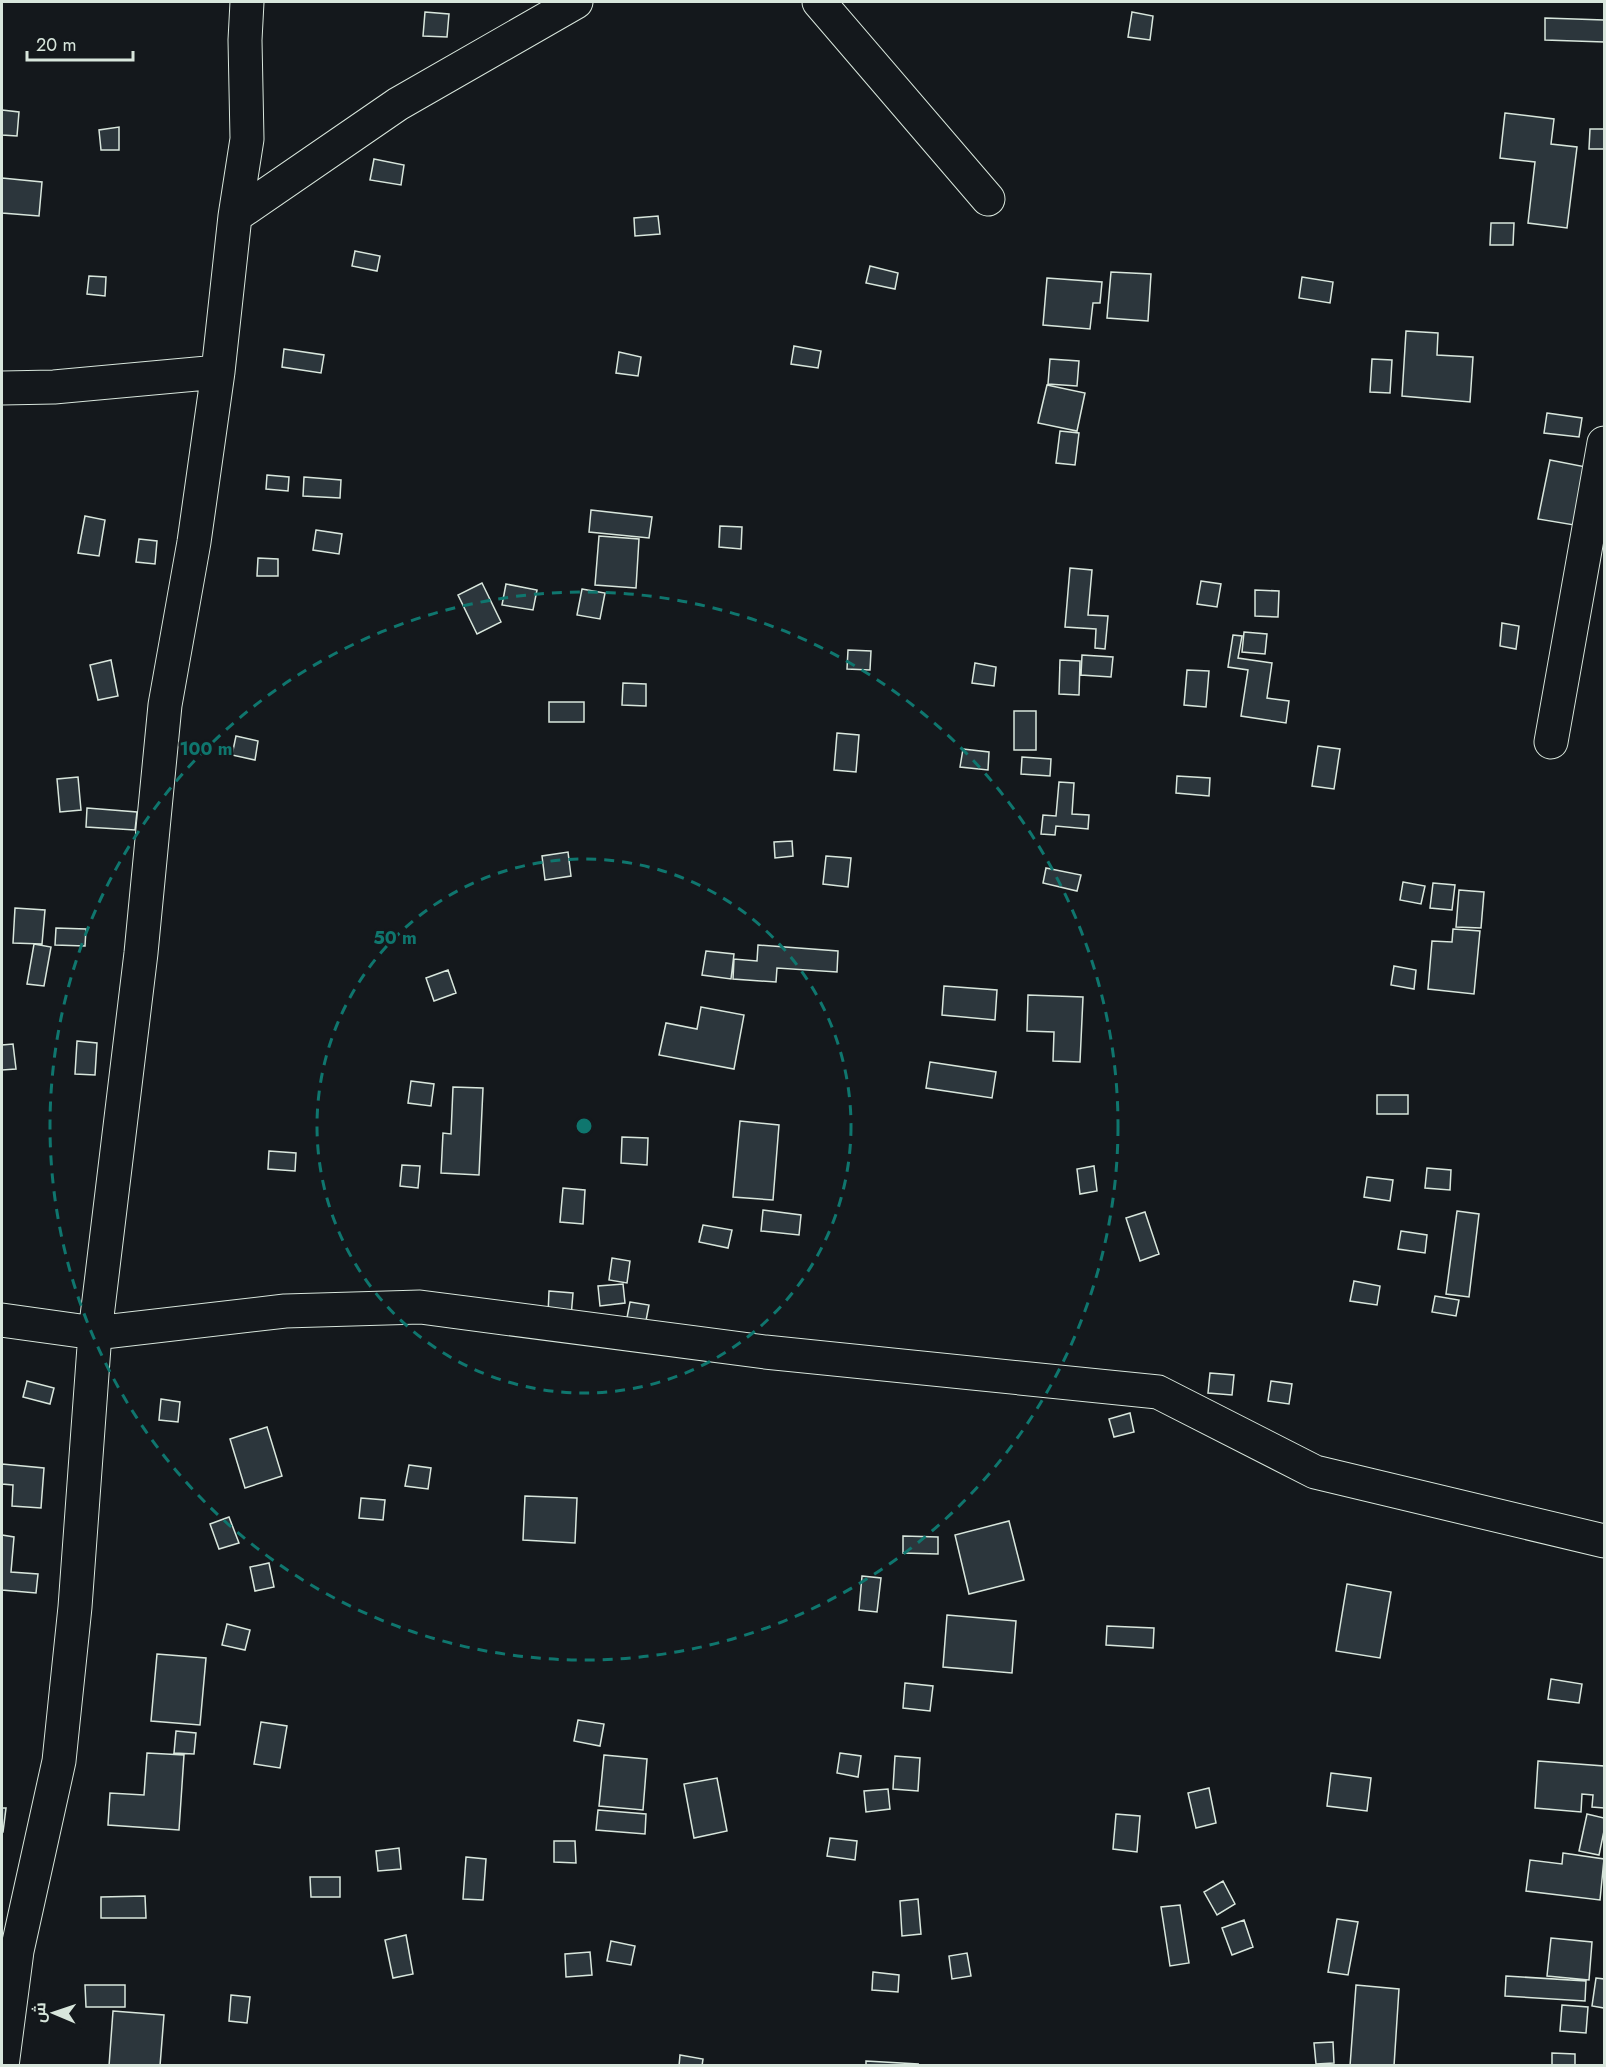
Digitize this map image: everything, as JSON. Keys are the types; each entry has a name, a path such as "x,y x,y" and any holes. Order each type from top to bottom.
{"street":[{"path":"2,2066 9,1950 59,1761 75,1607 95,1333 141,953 165,705 194,542 218,372 235,216 247,139 245,40 247,2"},
{"path":"235,216 398,104 576,2"},
{"path":"819,2 988,199"},
{"path":"2,388 54,387 218,372"},
{"path":"1551,742 1605,444"},
{"path":"2,1320 95,1333 285,1311 420,1307 765,1352 1158,1392 1315,1472 1605,1541"}],"building":[{"path":"425,12 449,14 447,37 423,36"},
{"path":"1132,12 1153,16 1150,40 1128,37"},
{"path":"1545,18 1604,20 1604,42 1545,40"},
{"path":"2,110 19,112 17,136 2,135"},
{"path":"1505,113 1554,119 1551,144 1577,147 1567,228 1528,223 1535,162 1500,158"},
{"path":"119,127 119,150 101,150 99,130"},
{"path":"1590,129 1604,129 1604,149 1589,149"},
{"path":"374,159 404,165 401,185 370,180"},
{"path":"2,178 42,182 39,216 2,213"},
{"path":"658,216 660,234 635,236 634,218"},
{"path":"1491,223 1514,223 1513,245 1490,245"},
{"path":"355,251 380,256 377,271 352,266"},
{"path":"870,266 898,273 895,289 866,283"},
{"path":"1111,272 1151,274 1148,321 1107,318"},
{"path":"89,276 106,277 105,296 87,294"},
{"path":"1302,277 1333,282 1330,303 1299,298"},
{"path":"1047,278 1102,282 1100,303 1093,303 1090,329 1043,325"},
{"path":"1406,331 1438,333 1437,355 1473,357 1470,402 1402,396"},
{"path":"794,346 821,351 818,368 791,364"},
{"path":"284,349 324,355 321,373 282,367"},
{"path":"619,352 641,357 638,376 616,373"},
{"path":"1050,359 1079,361 1077,386 1048,384"},
{"path":"1372,359 1392,360 1390,393 1370,392"},
{"path":"1047,385 1085,393 1077,431 1038,423"},
{"path":"1547,413 1582,418 1579,437 1544,433"},
{"path":"1060,431 1079,433 1075,465 1056,463"},
{"path":"1550,460 1591,468 1580,526 1538,519"},
{"path":"267,475 289,477 288,491 266,489"},
{"path":"304,477 341,480 340,498 303,496"},
{"path":"591,510 652,517 649,538 589,532"},
{"path":"85,516 105,520 99,556 78,553"},
{"path":"720,526 742,527 741,549 719,547"},
{"path":"316,530 342,534 339,554 313,550"},
{"path":"599,536 639,539 636,588 595,585"},
{"path":"139,539 157,541 155,564 136,562"},
{"path":"258,558 278,559 278,576 257,576"},
{"path":"1070,568 1092,570 1088,615 1108,616 1105,649 1095,648 1096,629 1065,627"},
{"path":"1201,581 1221,584 1217,607 1197,604"},
{"path":"482,583 501,622 477,634 458,595"},
{"path":"506,584 537,590 533,610 502,605"},
{"path":"582,589 605,593 600,619 577,615"},
{"path":"1255,590 1279,591 1278,617 1255,616"},
{"path":"1502,623 1519,626 1516,649 1500,646"},
{"path":"1244,632 1267,634 1265,654 1242,652"},
{"path":"1233,635 1242,636 1238,658 1272,663 1267,698 1289,701 1286,723 1241,716 1248,670 1228,667"},
{"path":"848,650 871,651 870,670 847,669"},
{"path":"1082,655 1113,657 1111,677 1081,675"},
{"path":"111,660 118,696 98,700 90,665"},
{"path":"1060,660 1080,661 1079,695 1059,694"},
{"path":"975,663 996,667 994,686 972,683"},
{"path":"1187,670 1209,671 1206,707 1184,705"},
{"path":"623,683 646,684 646,706 622,705"},
{"path":"549,702 584,702 584,722 549,722"},
{"path":"1014,711 1036,711 1036,750 1014,750"},
{"path":"837,733 859,735 856,772 834,770"},
{"path":"236,736 258,741 255,760 232,755"},
{"path":"1318,746 1340,749 1334,789 1312,786"},
{"path":"963,749 989,752 988,770 960,767"},
{"path":"1022,757 1051,759 1050,776 1021,774"},
{"path":"1177,776 1210,778 1209,796 1176,793"},
{"path":"78,777 81,810 60,812 57,779"},
{"path":"1059,782 1074,783 1072,814 1089,815 1088,829 1056,826 1055,835 1041,834 1043,815 1056,816"},
{"path":"87,808 137,812 135,830 86,827"},
{"path":"792,841 793,856 775,858 774,842"},
{"path":"568,852 571,876 545,880 542,856"},
{"path":"826,856 851,858 848,887 823,884"},
{"path":"1046,868 1081,875 1077,891 1043,883"},
{"path":"1403,882 1425,886 1421,904 1400,900"},
{"path":"1433,883 1455,885 1452,910 1430,908"},
{"path":"1459,890 1484,892 1481,928 1456,927"},
{"path":"15,908 45,910 42,944 13,943"},
{"path":"56,928 86,929 85,946 55,945"},
{"path":"1453,929 1480,931 1474,994 1428,989 1432,941 1452,942"},
{"path":"34,944 51,947 44,986 27,984"},
{"path":"758,945 838,951 837,972 777,968 776,982 733,979 734,959 757,961"},
{"path":"706,951 734,954 731,979 702,975"},
{"path":"1394,966 1416,970 1414,989 1391,985"},
{"path":"448,970 456,993 434,1001 426,978"},
{"path":"944,986 997,990 995,1020 942,1015"},
{"path":"1028,995 1083,997 1080,1062 1053,1061 1054,1032 1027,1031"},
{"path":"701,1007 744,1015 734,1069 659,1055 666,1023 697,1029"},
{"path":"77,1041 97,1043 95,1075 75,1074"},
{"path":"13,1044 16,1069 2,1070 2,1045"},
{"path":"930,1062 996,1072 992,1098 926,1088"},
{"path":"411,1081 434,1084 431,1106 408,1103"},
{"path":"453,1087 483,1088 479,1175 441,1173 443,1133 451,1134"},
{"path":"1377,1095 1408,1095 1408,1114 1377,1114"},
{"path":"740,1121 779,1125 773,1200 733,1197"},
{"path":"622,1137 648,1138 647,1165 621,1163"},
{"path":"269,1151 296,1153 295,1171 268,1169"},
{"path":"402,1165 420,1166 418,1188 400,1186"},
{"path":"1094,1166 1097,1191 1080,1194 1077,1169"},
{"path":"1427,1168 1451,1170 1450,1190 1425,1188"},
{"path":"1367,1177 1393,1180 1390,1201 1364,1197"},
{"path":"563,1188 585,1190 583,1224 560,1222"},
{"path":"763,1210 801,1215 799,1235 761,1231"},
{"path":"1457,1211 1479,1214 1469,1297 1446,1294"},
{"path":"1145,1212 1159,1254 1140,1261 1126,1218"},
{"path":"703,1225 732,1230 728,1248 699,1242"},
{"path":"1401,1231 1427,1235 1425,1253 1398,1249"},
{"path":"612,1258 630,1261 627,1283 609,1280"},
{"path":"1354,1281 1380,1286 1377,1305 1350,1301"},
{"path":"623,1284 625,1303 600,1306 598,1286"},
{"path":"549,1291 573,1293 571,1317 548,1315"},
{"path":"1435,1296 1459,1300 1456,1316 1432,1312"},
{"path":"630,1302 649,1305 644,1331 625,1328"},
{"path":"1210,1373 1234,1375 1232,1395 1208,1393"},
{"path":"27,1381 54,1388 50,1404 23,1397"},
{"path":"1271,1381 1292,1384 1289,1404 1268,1401"},
{"path":"161,1399 180,1402 178,1422 159,1420"},
{"path":"1130,1413 1134,1432 1114,1437 1109,1419"},
{"path":"267,1427 282,1476 245,1488 230,1439"},
{"path":"2,1464 44,1468 41,1508 12,1506 13,1485 2,1484"},
{"path":"409,1465 431,1468 428,1489 405,1486"},
{"path":"525,1496 577,1498 575,1543 523,1540"},
{"path":"361,1498 385,1500 383,1520 359,1518"},
{"path":"229,1517 239,1543 219,1549 210,1524"},
{"path":"1009,1521 1024,1580 969,1594 955,1535"},
{"path":"2,1535 14,1537 11,1572 38,1574 36,1593 2,1590"},
{"path":"903,1536 938,1537 938,1554 903,1553"},
{"path":"269,1563 274,1587 255,1591 250,1567"},
{"path":"862,1576 881,1578 877,1612 859,1610"},
{"path":"1347,1584 1391,1592 1380,1658 1336,1651"},
{"path":"947,1615 1016,1621 1012,1673 943,1667"},
{"path":"227,1624 250,1630 245,1650 222,1645"},
{"path":"1107,1626 1154,1628 1153,1648 1106,1645"},
{"path":"157,1654 206,1658 200,1725 151,1721"},
{"path":"1551,1679 1582,1684 1579,1703 1548,1699"},
{"path":"905,1683 933,1686 930,1711 903,1708"},
{"path":"578,1720 604,1724 600,1746 574,1741"},
{"path":"261,1722 287,1726 280,1768 254,1764"},
{"path":"176,1731 196,1733 194,1754 174,1753"},
{"path":"147,1753 184,1755 179,1830 108,1825 110,1793 144,1795"},
{"path":"840,1753 861,1756 858,1777 837,1773"},
{"path":"604,1755 647,1759 643,1810 599,1806"},
{"path":"895,1756 920,1758 918,1791 893,1789"},
{"path":"1538,1761 1604,1766 1604,1808 1592,1807 1593,1795 1582,1794 1581,1812 1535,1808"},
{"path":"1331,1773 1371,1778 1367,1811 1327,1806"},
{"path":"717,1778 727,1831 694,1838 684,1784"},
{"path":"1209,1788 1216,1823 1196,1828 1188,1793"},
{"path":"888,1789 890,1809 866,1812 864,1791"},
{"path":"2,1808 6,1808 3,1832 2,1832"},
{"path":"598,1810 646,1814 645,1834 596,1830"},
{"path":"1116,1814 1140,1816 1137,1852 1113,1849"},
{"path":"1587,1814 1604,1818 1599,1855 1579,1851"},
{"path":"830,1838 857,1841 855,1860 827,1856"},
{"path":"554,1841 575,1841 576,1863 554,1862"},
{"path":"399,1848 401,1869 378,1871 376,1851"},
{"path":"1563,1853 1604,1859 1600,1900 1526,1891 1530,1860 1562,1864"},
{"path":"466,1857 486,1859 483,1900 463,1899"},
{"path":"310,1877 340,1877 340,1897 311,1897"},
{"path":"1223,1881 1235,1904 1217,1915 1204,1892"},
{"path":"145,1896 146,1918 101,1918 101,1897"},
{"path":"918,1899 921,1934 902,1936 900,1901"},
{"path":"1180,1905 1189,1963 1170,1966 1161,1907"},
{"path":"1337,1919 1358,1922 1348,1975 1328,1972"},
{"path":"1244,1920 1253,1947 1232,1955 1222,1928"},
{"path":"406,1935 413,1974 393,1978 385,1940"},
{"path":"1551,1938 1592,1942 1589,1980 1547,1976"},
{"path":"611,1941 635,1946 631,1965 607,1961"},
{"path":"590,1952 592,1975 566,1977 565,1954"},
{"path":"967,1953 971,1976 952,1979 949,1956"},
{"path":"873,1972 899,1975 898,1992 872,1990"},
{"path":"1506,1976 1586,1981 1585,2001 1505,1996"},
{"path":"1596,1978 1604,1979 1604,2008 1592,2006"},
{"path":"85,1985 125,1985 125,2007 86,2007"},
{"path":"1356,1985 1399,1989 1394,2066 1350,2066"},
{"path":"231,1995 250,1997 247,2023 229,2021"},
{"path":"1562,2005 1588,2007 1586,2033 1560,2031"},
{"path":"113,2011 164,2015 160,2066 109,2066"},
{"path":"1333,2042 1334,2063 1316,2064 1314,2043"},
{"path":"1552,2053 1575,2054 1575,2066 1552,2066"},
{"path":"680,2055 703,2059 702,2066 679,2066"},
{"path":"866,2061 918,2064 917,2066 866,2066"}]}
